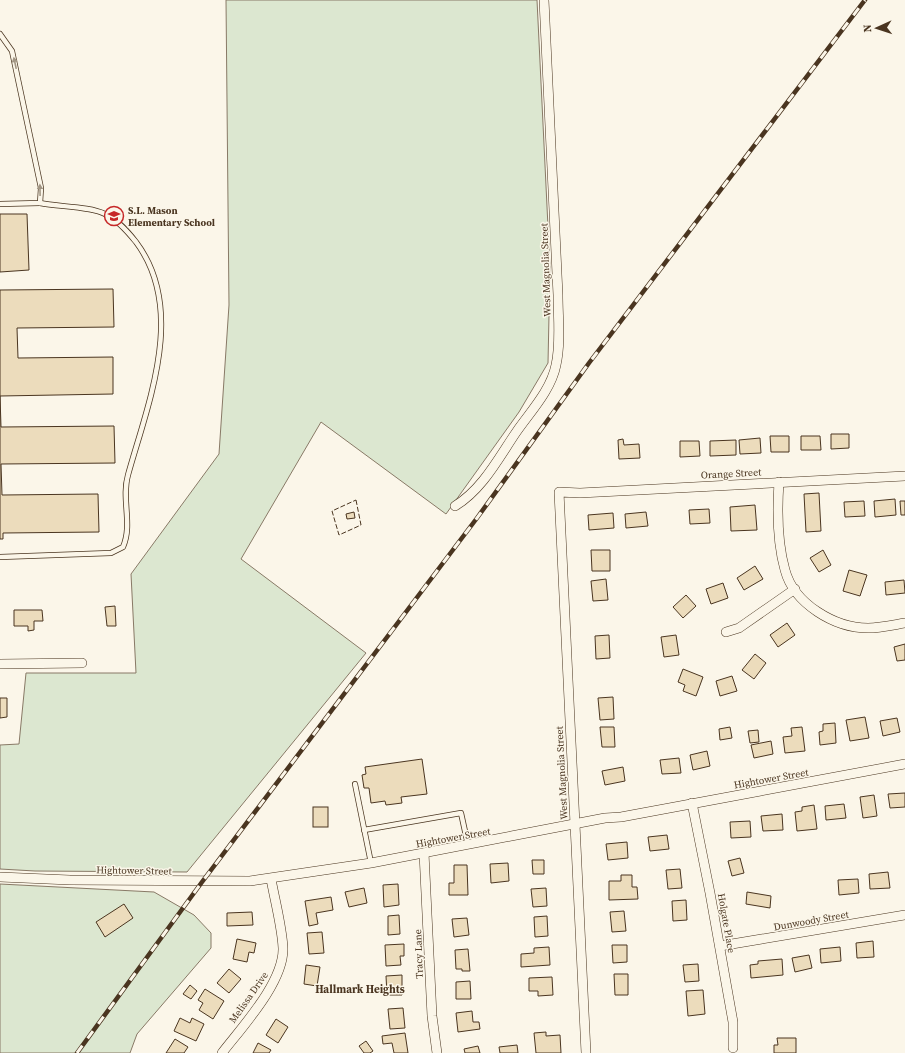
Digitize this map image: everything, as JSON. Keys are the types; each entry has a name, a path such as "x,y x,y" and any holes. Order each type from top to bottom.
{"street":[{"name":"West Magnolia Street","path":"455,506 471,494 494,466 547,386 556,365 558,330 557,280 544,0"},
{"name":"Orange Street","path":"558,492 580,493 905,476"},
{"path":"779,482 777,515 785,571 794,589 808,605 823,615 848,626 868,628 905,623"},
{"name":"West Magnolia Street","path":"558,492 586,1053"},
{"path":"726,632 739,628 794,589"},
{"path":"0,664 82,663"},
{"name":"Hightower Street","path":"0,877 70,880 233,882 271,879 370,863 905,764"},
{"name":"Holgate Place","path":"692,803 720,946 732,1022 733,1048"},
{"name":"Tracy Lane","path":"424,853 432,1016 437,1053"},
{"name":"Melissa Drive","path":"222,1053 269,990 280,967 283,948 271,879"},
{"name":"Dunwoody Street","path":"720,946 905,915"}],"lane":[{"path":"0,34 12,51 41,188 40,204"},
{"path":"0,204 40,204 90,210 105,214 128,231 151,266 159,291 161,330 156,375 127,478 128,528 123,547 119,551 111,553 0,557"},
{"path":"355,784 370,863"},
{"path":"364,830 461,813 468,845"}],"green space":[{"path":"226,0 537,0 550,268 548,363 519,412 446,514 321,422 241,559 366,653 187,872 35,871 0,869 0,745 19,744 26,673 136,673 131,574 219,454 229,305"},
{"path":"0,884 154,892 194,915 211,933 211,948 137,1034 130,1053 0,1053"}],"building":[{"path":"0,214 27,214 29,270 0,272"},
{"path":"113,289 114,327 17,328 18,358 113,357 113,394 0,396 0,290"},
{"path":"0,396 1,427 114,426 115,463 1,464 2,495 98,494 99,532 3,533 3,539 0,539"},
{"path":"831,434 849,434 849,448 831,449"},
{"path":"770,436 789,436 789,452 771,452"},
{"path":"801,436 820,436 821,450 801,450"},
{"path":"760,438 761,453 740,454 739,440"},
{"path":"623,439 624,445 639,444 640,458 619,459 618,440"},
{"path":"736,440 736,455 710,456 710,441"},
{"path":"680,441 699,441 700,456 680,457"},
{"path":"819,493 821,531 806,532 804,494"},
{"path":"895,499 896,515 875,517 874,501"},
{"path":"864,501 865,516 845,517 844,502"},
{"path":"900,501 905,501 905,515 901,515"},
{"path":"755,505 757,530 731,531 730,507"},
{"path":"709,509 710,523 690,524 689,510"},
{"path":"354,512 355,518 347,519 346,514"},
{"path":"646,512 648,526 626,528 625,514"},
{"path":"613,513 614,528 589,530 588,515"},
{"path":"591,550 610,550 610,571 592,571"},
{"path":"823,550 831,565 819,572 810,558"},
{"path":"755,566 763,579 744,590 737,578"},
{"path":"849,570 867,575 860,596 843,591"},
{"path":"606,579 608,600 593,601 591,581"},
{"path":"904,580 905,593 886,595 885,582"},
{"path":"723,583 728,598 711,604 706,589"},
{"path":"686,595 696,606 683,618 673,607"},
{"path":"115,606 116,626 107,626 105,607"},
{"path":"14,610 42,610 43,621 34,621 34,630 28,631 28,626 14,626"},
{"path":"787,623 795,635 778,647 770,635"},
{"path":"609,635 610,658 596,659 595,636"},
{"path":"676,635 679,655 664,657 661,637"},
{"path":"905,644 905,660 897,661 894,647"},
{"path":"755,654 766,663 754,679 742,670"},
{"path":"683,669 703,677 696,696 683,691 685,685 678,682"},
{"path":"732,676 737,691 720,696 716,681"},
{"path":"613,697 614,719 600,720 598,698"},
{"path":"0,698 7,698 7,717 0,718"},
{"path":"865,717 869,738 850,741 846,720"},
{"path":"897,718 900,732 883,736 880,721"},
{"path":"835,723 836,743 820,745 819,732 823,731 823,724"},
{"path":"600,727 614,727 615,747 602,747"},
{"path":"730,727 732,738 720,740 719,729"},
{"path":"802,727 805,751 785,753 783,737 792,736 791,728"},
{"path":"758,730 759,742 750,743 748,731"},
{"path":"771,741 773,754 754,758 751,745"},
{"path":"707,751 710,766 693,770 690,755"},
{"path":"679,758 681,773 662,774 660,760"},
{"path":"422,759 427,794 401,797 402,803 386,805 385,801 371,803 369,788 364,788 362,775 366,774 365,767"},
{"path":"623,767 625,781 605,785 602,771"},
{"path":"905,793 905,807 890,808 888,794"},
{"path":"874,795 877,816 863,818 860,797"},
{"path":"844,804 846,818 826,820 825,806"},
{"path":"814,805 817,829 797,831 795,812 802,811 802,807"},
{"path":"313,807 328,807 328,827 313,827"},
{"path":"782,814 783,830 763,831 761,816"},
{"path":"750,821 751,837 731,838 730,822"},
{"path":"667,835 669,849 650,851 648,837"},
{"path":"627,842 628,858 608,860 606,844"},
{"path":"740,858 744,873 732,876 728,861"},
{"path":"532,860 544,860 544,874 533,874"},
{"path":"508,863 509,881 491,883 490,864"},
{"path":"454,865 467,865 468,895 449,895 449,883 454,883"},
{"path":"680,869 682,888 668,889 666,870"},
{"path":"888,872 890,888 870,889 869,874"},
{"path":"621,875 632,875 632,887 637,887 638,899 609,900 609,881 621,881"},
{"path":"858,879 859,893 839,895 838,880"},
{"path":"398,884 399,905 384,907 383,885"},
{"path":"364,888 367,903 349,907 345,892"},
{"path":"546,888 547,906 533,907 531,889"},
{"path":"747,892 771,896 770,908 746,904"},
{"path":"331,897 333,910 316,913 318,924 309,926 305,901"},
{"path":"686,900 687,920 673,921 672,901"},
{"path":"124,904 133,918 105,937 96,922"},
{"path":"624,911 626,931 612,932 610,912"},
{"path":"252,912 253,925 227,926 227,913"},
{"path":"399,915 400,934 388,935 388,916"},
{"path":"547,916 548,936 535,937 534,917"},
{"path":"467,918 469,935 454,937 452,919"},
{"path":"322,932 324,953 309,954 307,933"},
{"path":"237,939 256,943 254,953 249,952 247,962 233,959"},
{"path":"873,941 874,957 857,958 856,943"},
{"path":"404,944 404,956 400,956 401,965 386,966 385,945"},
{"path":"612,945 627,945 627,962 613,963"},
{"path":"549,947 550,965 521,967 521,954 534,953 534,948"},
{"path":"840,947 841,961 821,963 820,949"},
{"path":"468,949 470,971 456,969 455,950"},
{"path":"809,955 812,968 795,972 792,958"},
{"path":"782,959 783,975 751,978 750,965 758,964 758,961"},
{"path":"698,964 699,981 685,982 683,965"},
{"path":"306,965 320,967 317,986 304,984"},
{"path":"229,969 241,979 229,993 217,983"},
{"path":"614,974 628,974 628,995 615,995"},
{"path":"402,975 402,995 387,995 386,976"},
{"path":"552,977 553,995 538,996 538,991 529,991 529,978"},
{"path":"470,981 471,999 456,999 456,982"},
{"path":"190,985 197,991 191,999 183,994"},
{"path":"205,989 224,1001 213,1019 199,1010 203,1003 198,1000"},
{"path":"703,990 705,1014 688,1016 686,991"},
{"path":"403,1008 405,1028 390,1029 388,1009"},
{"path":"472,1011 473,1022 479,1022 480,1029 458,1032 456,1013"},
{"path":"180,1018 190,1023 192,1018 204,1024 196,1041 174,1031"},
{"path":"276,1019 288,1027 278,1043 266,1035"},
{"path":"546,1032 546,1036 560,1035 561,1053 536,1053 534,1033"},
{"path":"405,1033 408,1053 394,1053 392,1043 383,1044 382,1036"},
{"path":"777,1038 796,1038 796,1053 774,1053 774,1045 778,1045"},
{"path":"175,1039 188,1047 184,1053 166,1053"},
{"path":"366,1041 373,1051 370,1053 364,1053 359,1046"},
{"path":"258,1043 271,1050 269,1053 253,1053"},
{"path":"517,1045 518,1053 500,1053 499,1047"},
{"path":"478,1046 480,1053 465,1053 464,1049"}],"railway":[{"path":"77,1053 202,882 477,518 589,363 865,0"}],"fence":[{"path":"356,500 361,525 339,535 332,511 356,500"}],"place":[{"name":"S.L. Mason Elementary School","path":"114,216"}],"district":[{"name":"Hallmark Heights","path":"360,989"}]}
